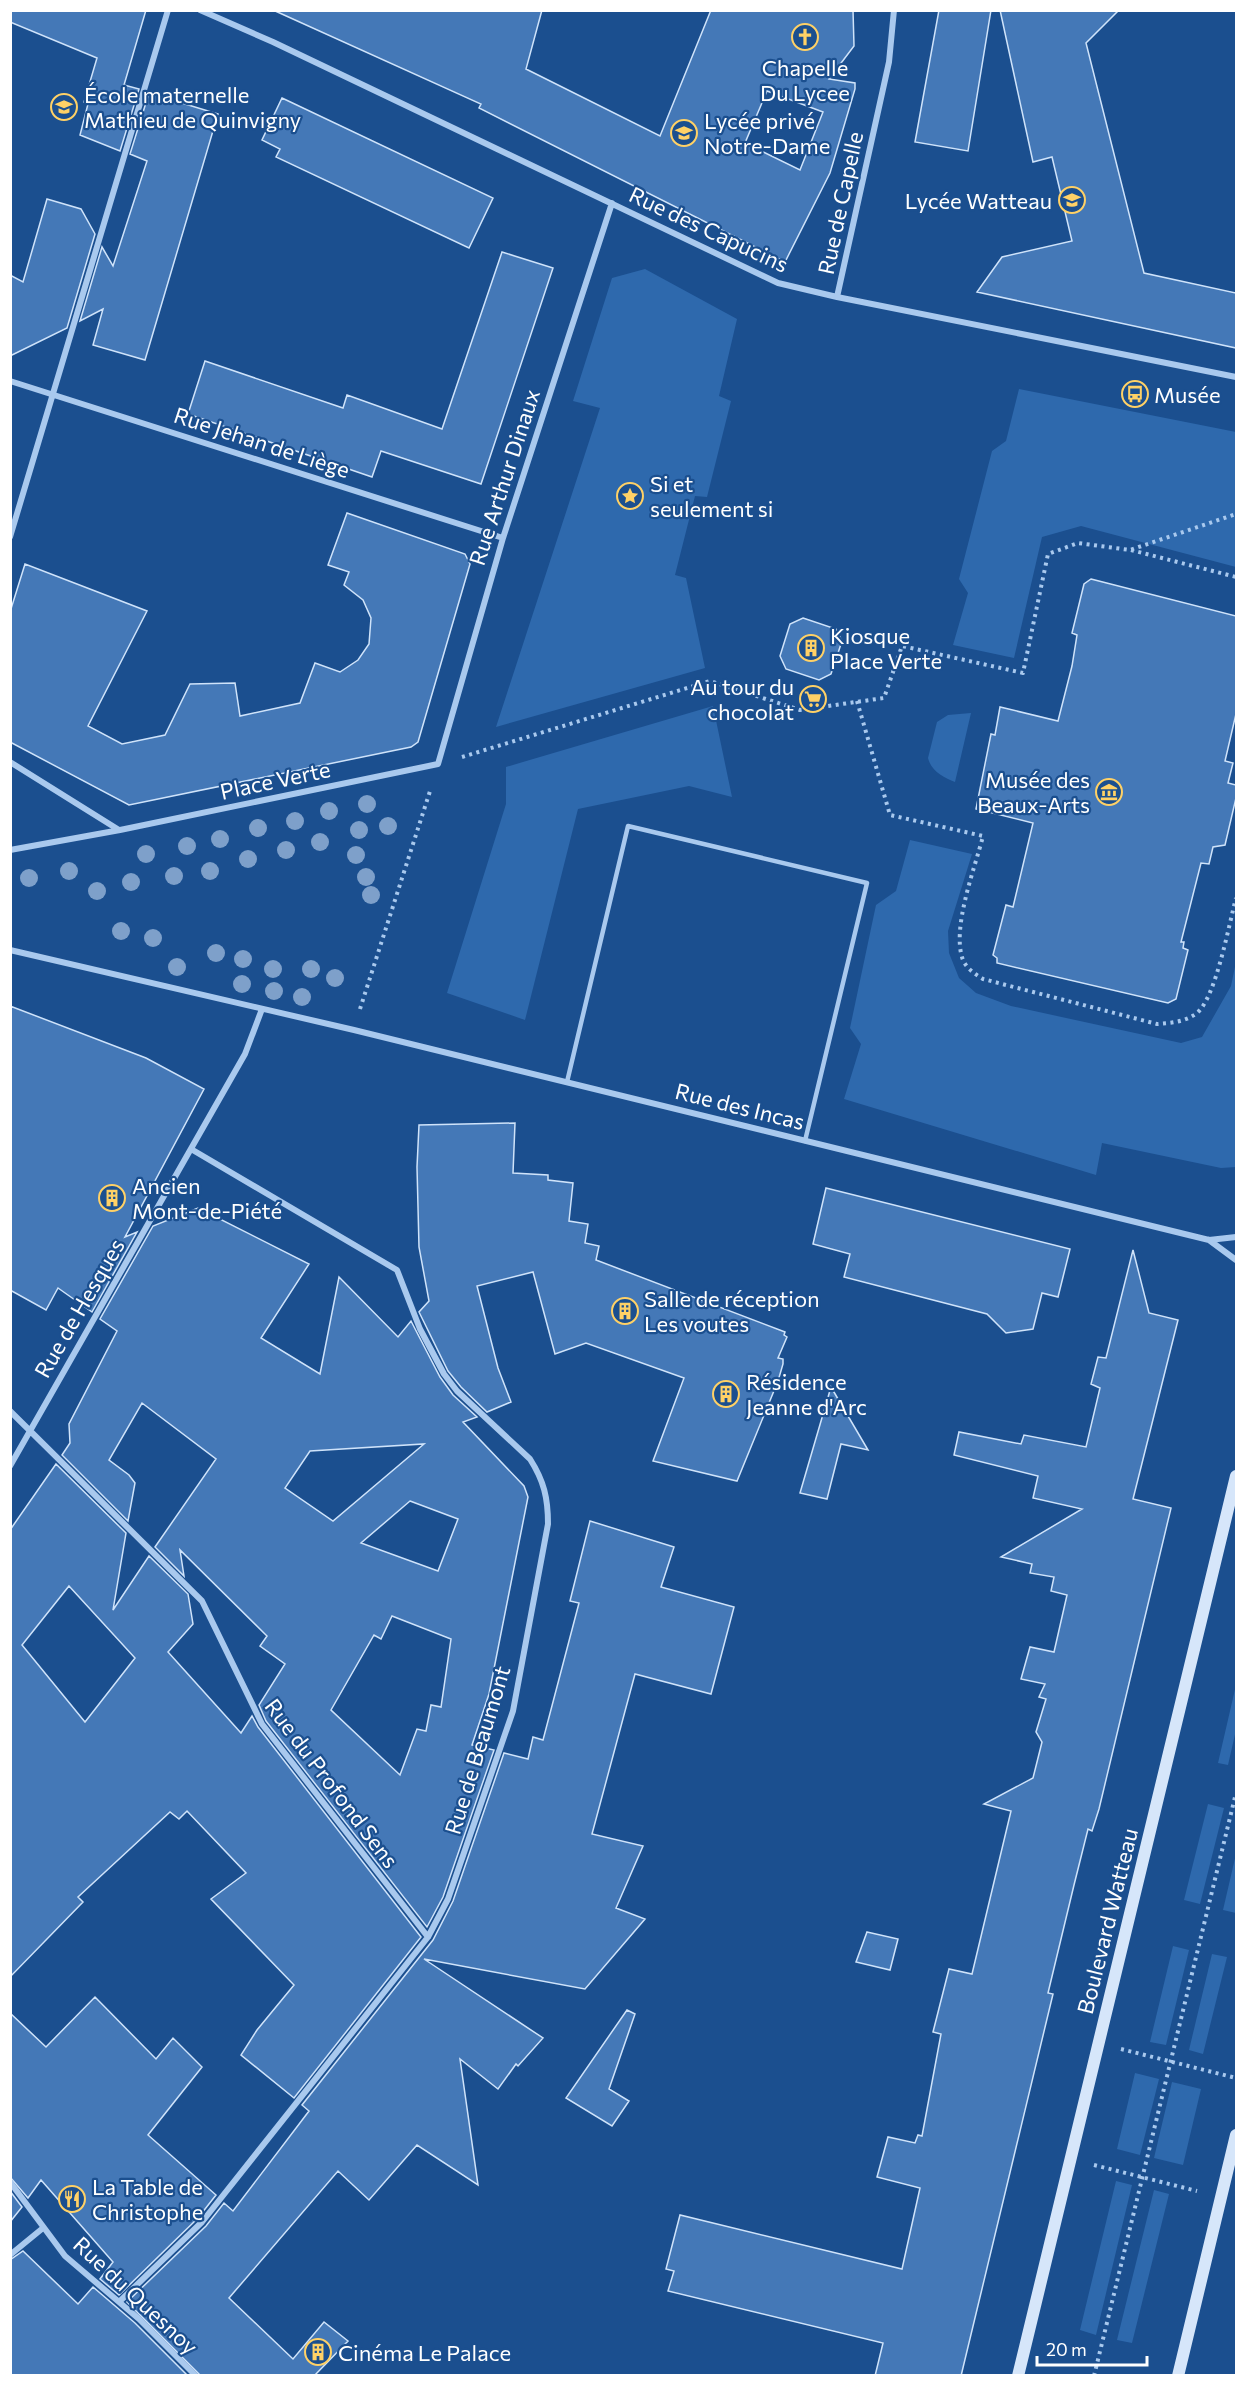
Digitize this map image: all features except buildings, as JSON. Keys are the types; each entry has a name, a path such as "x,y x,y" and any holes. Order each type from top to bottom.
{"main road":[{"name":"Boulevard Watteau","path":"1018,2376 1236,1476"},
{"path":"1178,2376 1236,2137"}],"street":[{"path":"10,537 168,10"},
{"name":"Rue des Capucins","path":"200,10 273,42 612,203 761,277 837,297 1236,376"},
{"name":"Rue de Capelle","path":"837,297 889,62 894,10"},
{"name":"Rue Arthur Dinaux","path":"438,764 503,538 612,203"},
{"name":"Rue Jehan de Liège","path":"10,381 503,538"},
{"path":"10,762 120,830"},
{"name":"Place Verte","path":"10,850 120,830 438,764"},
{"path":"10,950 262,1009"},
{"name":"Rue des Incas","path":"262,1009 1209,1240"},
{"name":"Rue de Hesques","path":"10,1466 245,1054 262,1009"},
{"name":"Rue de Beaumont","path":"119,2302 202,2222 428,1938 448,1899 513,1711 548,1524 543,1480 530,1459 457,1391 444,1374 420,1329 397,1270 191,1149"},
{"path":"1209,1240 1236,1237"},
{"path":"1209,1240 1236,1260"},
{"name":"Rue du Profond Sens","path":"10,1411 202,1601 216,1626 252,1708 262,1724 428,1938"},
{"name":"Rue du Quesnoy","path":"10,2182 43,2228 80,2271 119,2302 196,2376"},
{"path":"10,2255 43,2228"}],"lane":[{"path":"567,1082 628,826 867,883 805,1141"}],"path":[{"path":"1130,550 1236,514"},
{"path":"354,1030 438,764 710,681 800,710 884,698 902,646 1023,673 1048,554 1078,543 1130,550 1236,577"},
{"path":"857,701 890,815 983,836 959,941 964,961 972,973 983,979 1157,1024 1178,1022 1197,1012 1211,992 1236,898"},
{"path":"1094,2376 1236,1793"},
{"path":"1098,2044 1236,2078"},
{"path":"1070,2160 1221,2197"}],"shaded area":[{"path":"645,269 737,319 719,396 731,401 707,497 695,496 675,575 686,578 705,668 496,727 600,408 573,401 612,278"},
{"path":"1019,389 1236,432 1236,567 1081,526 1042,537 1014,658 953,645 968,593 959,579 992,451 1006,441"},
{"path":"713,706 732,797 689,786 578,809 525,1020 447,993 506,804 506,767"},
{"path":"971,713 955,782 935,770 928,758 937,722 948,715"},
{"path":"910,840 972,854 948,931 949,953 959,978 976,993 1011,1006 1181,1043 1202,1037 1231,986 1236,962 1236,1167 1221,1168 1102,1143 1096,1175 844,1099 861,1044 850,1028 876,905 896,891"},
{"path":"1236,1685 1236,1730 1228,1765 1218,1763"},
{"path":"1208,1804 1224,1808 1200,1904 1184,1900"},
{"path":"1236,1854 1236,1913 1223,1910"},
{"path":"1173,1946 1189,1950 1166,2045 1150,2042"},
{"path":"1212,1954 1227,1957 1203,2054 1189,2050"},
{"path":"1135,2073 1159,2079 1140,2155 1117,2149"},
{"path":"1172,2082 1201,2089 1183,2165 1154,2158"},
{"path":"1116,2181 1132,2185 1096,2335 1080,2330"},
{"path":"1154,2190 1169,2194 1132,2343 1117,2340"}],"place":[{"name":"Chapelle Du Lycee","path":"805,37"},
{"name":"École maternelle Mathieu de Quinvigny","path":"64,107"},
{"name":"Lycée privé Notre-Dame","path":"684,133"},
{"name":"Lycée Watteau","path":"1072,200"},
{"name":"Musée","path":"1135,394"},
{"name":"Si et seulement si","path":"630,496"},
{"name":"Kiosque Place Verte","path":"811,648"},
{"name":"Au tour du chocolat","path":"813,699"},
{"name":"Musée des Beaux-Arts","path":"1109,792"},
{"name":"Ancien Mont-de-Piété","path":"112,1198"},
{"name":"Salle de réception Les voutes","path":"625,1311"},
{"name":"Résidence Jeanne d'Arc","path":"726,1394"},
{"name":"La Table de Christophe","path":"72,2199"},
{"name":"Cinéma Le Palace","path":"318,2352"}]}
